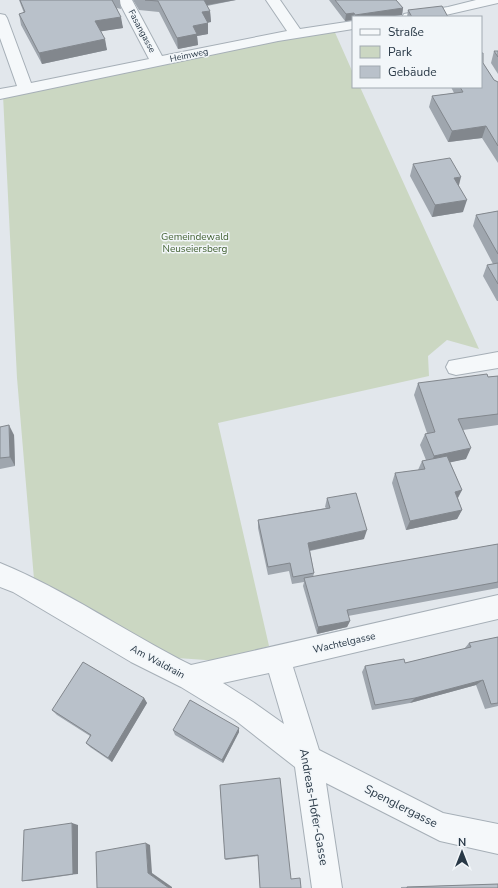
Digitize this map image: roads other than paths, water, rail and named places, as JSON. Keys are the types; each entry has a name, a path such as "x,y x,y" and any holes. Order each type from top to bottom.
{"street":[{"name":"Fasangasse","path":"125,0 158,62"},
{"path":"273,0 296,34"},
{"path":"423,16 450,14 493,0"},
{"path":"0,18 26,89"},
{"name":"Heimweg","path":"0,94 296,34 352,25"},
{"path":"456,367 498,360"},
{"name":"Am Waldrain","path":"0,575 22,584 140,652 190,678 244,711 308,759"},
{"name":"Wachtelgasse","path":"190,678 498,607"},
{"name":"Andreas-Hofer-Gasse","path":"276,658 308,759 327,888"},
{"name":"Spenglergasse","path":"308,759 440,827 498,839"}],"park label":[{"name":"Gemeindewald Neuseiersberg","path":"195,242"}]}
